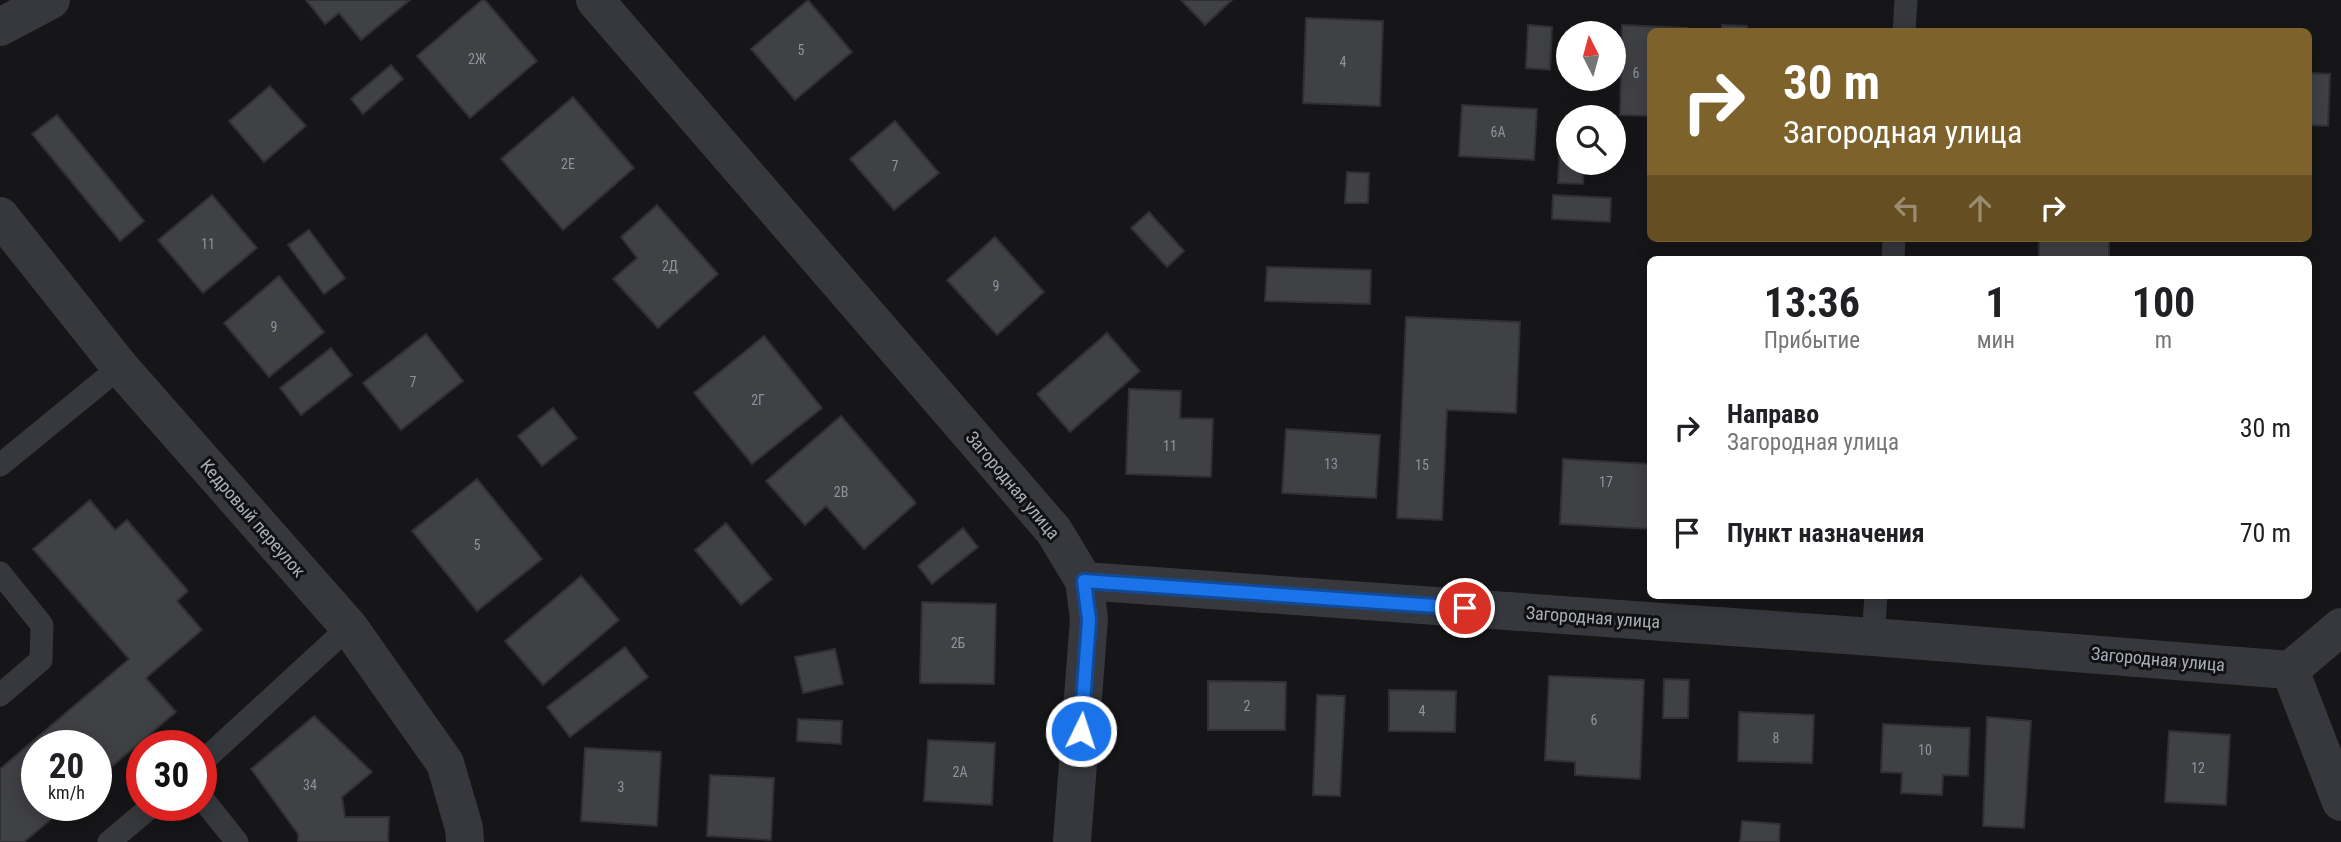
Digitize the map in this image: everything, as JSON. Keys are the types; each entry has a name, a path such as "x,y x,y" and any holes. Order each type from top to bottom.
{"street":[{"path":"0,27 51,0"},
{"name":"Загородная улица","path":"596,0 1054,531 1084,581 1874,637 2290,670"},
{"name":"Кедровый переулок","path":"0,216 120,367 349,627 445,763 464,828 465,842"},
{"path":"1072,842 1089,620 1084,581"},
{"path":"2341,627 2290,670 2341,802"}],"lane":[{"path":"1904,28 1906,0"},
{"path":"0,465 120,367"},
{"path":"0,573 42,625 41,660 0,695"},
{"path":"1874,637 1876,599"},
{"path":"217,748 349,627"},
{"path":"217,817 237,842"},
{"path":"109,842 134,821"}],"building":[{"path":"306,0 410,0 361,40 339,13 325,24"},
{"path":"485,0 537,61 470,118 417,56"},
{"path":"808,0 852,52 795,100 751,49"},
{"path":"1181,0 1232,0 1205,25"},
{"path":"1306,18 1383,21 1380,106 1303,103"},
{"path":"1528,25 1552,27 1550,70 1526,68"},
{"path":"1626,25 1687,28 1647,28 1647,116 1626,115 1626,105 1620,105 1621,91 1626,91"},
{"path":"1722,25 1747,26 1747,28 1722,28"},
{"path":"391,65 403,79 363,114 351,99"},
{"path":"2312,73 2330,74 2328,126 2312,125"},
{"path":"270,86 306,126 264,162 229,121"},
{"path":"573,97 634,168 563,230 501,159"},
{"path":"1462,105 1537,109 1534,160 1459,156"},
{"path":"57,115 144,221 120,241 32,134"},
{"path":"895,121 939,173 894,210 850,159"},
{"path":"1347,172 1369,173 1368,203 1345,203"},
{"path":"1558,175 1583,175 1583,184 1558,183"},
{"path":"212,195 257,248 203,293 158,240"},
{"path":"1553,195 1611,198 1610,222 1552,219"},
{"path":"657,205 718,274 658,328 613,279 637,258 621,237"},
{"path":"1149,212 1184,251 1167,267 1131,228"},
{"path":"309,230 345,278 324,294 288,245"},
{"path":"995,237 1044,292 997,335 947,280"},
{"path":"2039,242 2109,242 2109,256 2039,256"},
{"path":"1267,267 1371,270 1370,304 1265,301"},
{"path":"279,276 324,332 269,377 224,323"},
{"path":"1406,317 1520,322 1516,413 1447,410 1442,520 1397,518"},
{"path":"1107,333 1140,371 1070,432 1037,394"},
{"path":"426,334 463,381 401,430 363,383"},
{"path":"764,336 822,408 752,464 694,393"},
{"path":"331,348 352,375 301,415 280,388"},
{"path":"1129,389 1181,391 1180,418 1213,419 1211,477 1126,474"},
{"path":"553,408 577,438 542,466 518,436"},
{"path":"841,416 916,503 864,549 826,506 805,525 766,481"},
{"path":"1286,429 1380,435 1376,498 1282,493"},
{"path":"1563,459 1647,464 1647,529 1560,524"},
{"path":"477,479 542,559 477,611 412,531"},
{"path":"90,500 115,530 127,520 188,591 177,601 202,630 146,678 176,712 155,730 126,730 126,754 112,766 112,730 46,730 129,659 33,549"},
{"path":"726,523 772,579 741,605 695,550"},
{"path":"963,528 978,547 932,584 918,566"},
{"path":"581,576 619,620 543,685 505,641"},
{"path":"922,602 996,604 994,684 920,683"},
{"path":"625,647 648,677 570,737 547,707"},
{"path":"835,649 843,684 803,693 795,657"},
{"path":"1549,676 1644,680 1640,779 1575,775 1575,762 1545,760"},
{"path":"1664,679 1689,680 1688,718 1663,718"},
{"path":"1208,681 1286,682 1285,730 1208,730"},
{"path":"1389,690 1456,691 1455,732 1389,731"},
{"path":"1317,695 1345,696 1340,796 1313,795"},
{"path":"1739,712 1814,715 1812,763 1738,761"},
{"path":"314,716 372,772 342,797 345,817 389,817 388,842 298,842 298,834 251,769"},
{"path":"1987,717 2031,721 2024,828 1983,826"},
{"path":"798,719 842,721 841,744 797,741"},
{"path":"1883,724 1970,728 1968,776 1943,775 1942,795 1901,793 1902,773 1881,772"},
{"path":"2169,731 2230,735 2226,805 2165,802"},
{"path":"928,740 995,743 992,805 924,801"},
{"path":"585,748 661,752 657,826 581,821"},
{"path":"21,751 21,821 49,821 24,842 0,842 0,769"},
{"path":"710,775 774,778 771,840 707,836"},
{"path":"1742,821 1780,824 1779,842 1740,842"}],"route":[{"path":"1081,731 1089,620 1084,581 1465,608"}]}
